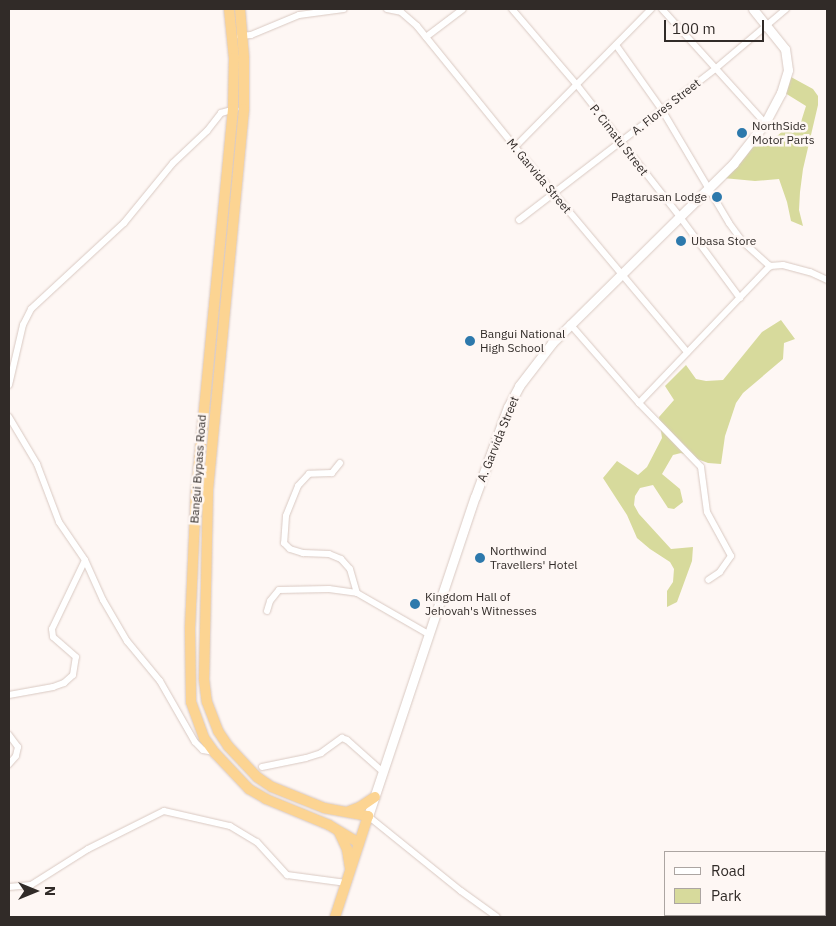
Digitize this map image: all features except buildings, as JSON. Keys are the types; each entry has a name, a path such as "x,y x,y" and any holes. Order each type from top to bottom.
{"highway":[{"name":"Bangui Bypass Road","path":"229,9 237,36 244,109 208,491 204,679 211,716 228,746 257,777 272,787 324,808 368,816"},
{"name":"Bangui Bypass Road","path":"240,9 233,109 201,429 190,629 192,702 197,723 215,753 249,788 266,799 338,831 359,844"},
{"path":"345,812 360,807 375,797"},
{"path":"295,811 300,799"},
{"path":"335,917 368,816"},
{"path":"338,831 347,850 351,870"}],"main road":[{"name":"A. Garvida Street","path":"368,816 475,497 508,407 519,386 541,355 570,324 744,152 765,122 781,93 788,70 785,50 752,9"}],"street":[{"path":"237,36 299,15 344,9"},
{"name":"M. Garvida Street","path":"387,9 409,18 426,37 515,148 687,352"},
{"path":"426,37 463,9"},
{"name":"P. Cimatu Street","path":"512,9 577,85 680,216 740,298"},
{"path":"515,148 651,9"},
{"path":"662,9 765,122"},
{"name":"A. Flores Street","path":"519,220 715,69 786,9"},
{"path":"616,45 662,110 710,187 717,204 742,241 770,266"},
{"path":"9,385 23,325 31,308 124,222 174,163 203,135 220,113 233,109 244,109"},
{"path":"639,403 770,266 784,265 810,272 827,280"},
{"path":"570,324 639,403 701,467 707,512 731,556 720,572 708,580"},
{"path":"9,417 37,464 59,522 85,560 103,600 127,641 160,681 188,733 199,747 215,753"},
{"path":"340,463 332,473 309,474 298,486 286,516 284,543 290,549 303,553 329,554 341,559 350,569 357,593"},
{"path":"9,695 53,687 64,683 73,675 76,657 53,637 52,629 85,560"},
{"path":"267,612 274,594 279,590 329,589 357,593 430,635"},
{"path":"9,735 18,747 16,756 9,764"},
{"path":"262,767 306,758 320,753 342,738 352,744 383,772"},
{"path":"9,887 31,885 88,849 164,811 230,826 257,842 287,875 346,883"},
{"path":"368,816 461,891 497,917"}],"green space":[{"path":"791,77 813,89 818,96 818,105 803,169 800,192 799,210 803,226 791,221 779,179 755,181 723,178 746,156 758,139 766,146 785,129 793,133 800,125 806,106 785,93"},
{"path":"781,320 795,339 784,343 783,359 743,393 736,403 725,436 721,464 708,463 681,453 673,455 662,474 680,489 683,502 674,509 668,508 653,485 640,488 635,496 634,505 639,514 671,549 693,547 692,561 677,602 667,607 667,591 673,582 674,569 670,562 637,538 627,515 603,478 617,461 638,475 647,467 662,438 659,417 674,400 665,386 686,365 696,379 706,381 723,380 762,332"}],"place":[{"name":"NorthSide Motor Parts","path":"742,133"},
{"name":"Pagtarusan Lodge","path":"717,197"},
{"name":"Ubasa Store","path":"681,241"},
{"name":"Bangui National High School","path":"470,341"},
{"name":"Northwind Travellers' Hotel","path":"480,558"},
{"name":"Kingdom Hall of Jehovah's Witnesses","path":"415,604"}]}
